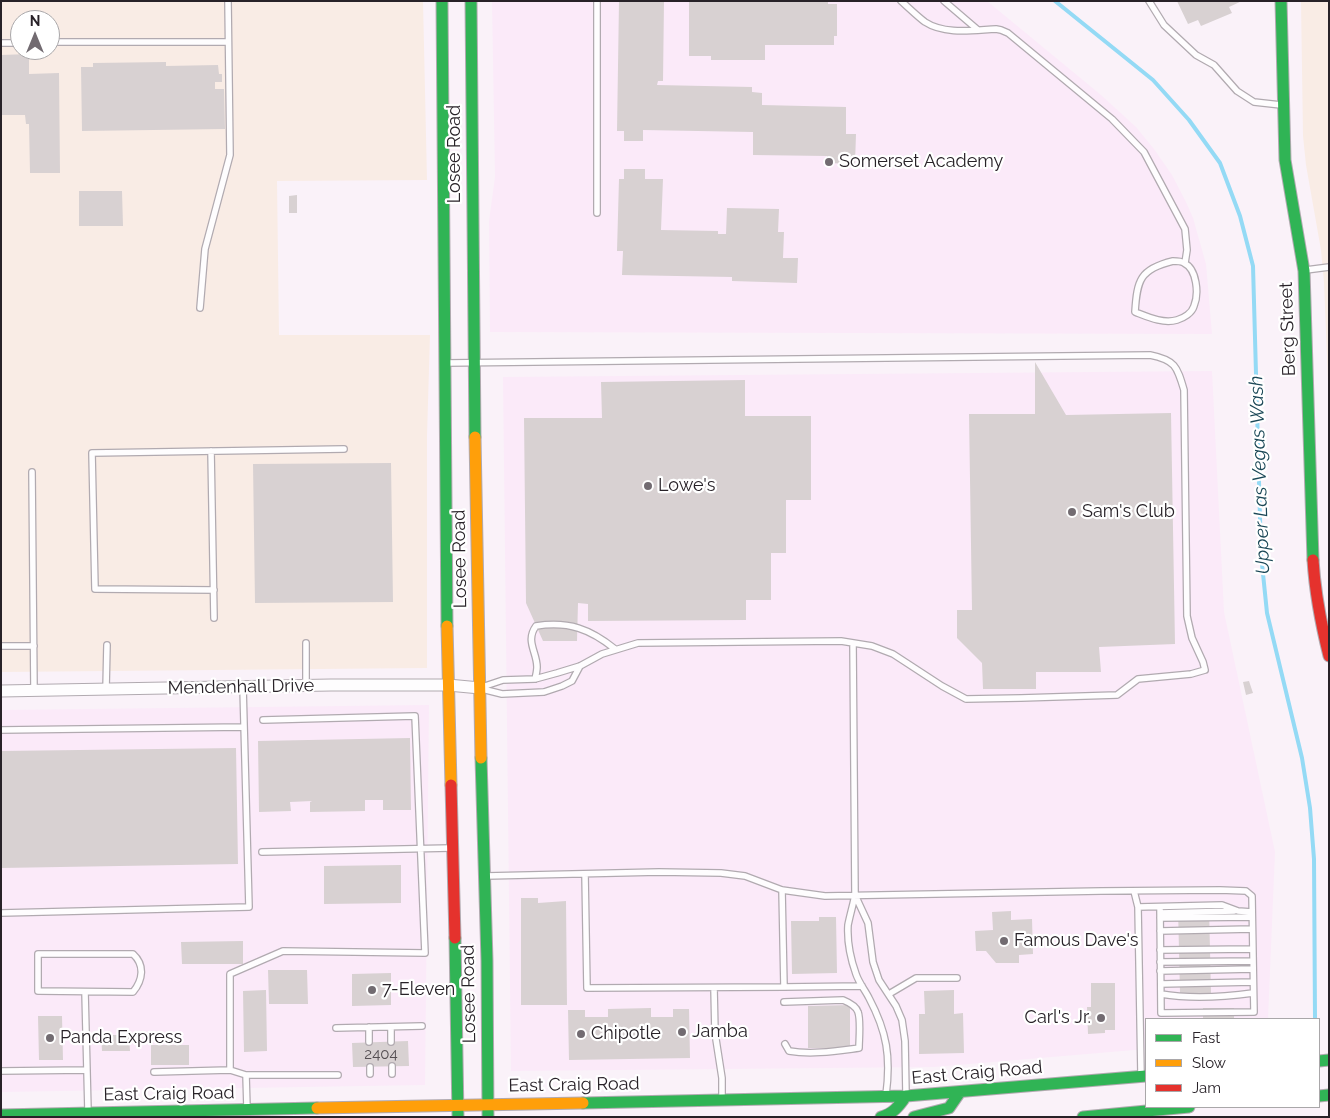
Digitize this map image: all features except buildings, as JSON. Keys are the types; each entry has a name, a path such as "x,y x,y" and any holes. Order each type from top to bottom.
{"main road":[{"name":"Losee Road","path":"442,1 448,685 458,1111"},
{"path":"466,1 471,14"},
{"name":"Losee Road","path":"471,1 476,519 487,961 488,1111"},
{"name":"Berg Street","path":"1281,1 1285,160 1304,270 1314,576 1319,611 1329,656"},
{"name":"East Craig Road","path":"1,1115 87,1115 247,1110 488,1111 722,1099 906,1096 1143,1076"},
{"path":"914,1117 949,1108 960,1092"},
{"path":"881,1117 898,1110 906,1096"},
{"path":"1090,1116 1178,1108"}],"street":[{"name":"Mendenhall Drive","path":"1,691 448,685 480,688"}],"lane":[{"path":"200,308 205,249 230,155 228,1"},
{"path":"597,1 597,213"},
{"path":"901,1 925,22 937,28 952,30 996,29 1008,32 1112,119 1144,152 1185,228 1185,263 1193,272 1196,284 1196,298 1189,314 1175,321 1156,320 1135,312 1137,289 1141,278 1150,269 1173,261 1185,263"},
{"path":"944,1 978,30"},
{"path":"1149,1 1164,25 1196,55 1214,65 1237,90 1254,102 1284,105"},
{"path":"60,42 228,42"},
{"path":"1304,270 1329,267"},
{"path":"444,363 1150,355 1170,361 1175,366 1182,385 1184,398 1187,616 1192,638 1205,670 1191,674 1138,679 1117,695 966,699 942,686 893,654 872,646 841,641 638,643 602,654 580,666 535,679 503,680 480,688"},
{"path":"214,590 95,589 92,453 344,449"},
{"path":"211,451 214,618"},
{"path":"32,472 34,690"},
{"path":"535,679 537,667 531,640 532,631 536,626 560,625 583,629 602,639 615,650"},
{"path":"306,643 306,686"},
{"path":"853,643 855,895 848,926 850,949 857,976 882,1026 888,1052 888,1078 885,1097"},
{"path":"106,645 106,689"},
{"path":"1,646 34,646"},
{"path":"480,688 502,694 544,692 572,681 580,666"},
{"path":"1,913 249,907 244,687"},
{"path":"230,1070 230,974 283,951 425,953 415,716 263,720"},
{"path":"1,730 244,727"},
{"path":"262,852 453,848"},
{"path":"484,876 659,872 721,873 745,876 782,890 825,896 1246,891 1252,896 1254,1018"},
{"path":"585,874 587,988 862,986"},
{"path":"782,890 784,988"},
{"path":"1134,891 1138,907 1143,1076"},
{"path":"855,895 868,923 873,962 879,980 896,1006 902,1020 905,1041 906,1096"},
{"path":"1160,913 1174,906 1222,905 1252,914"},
{"path":"1138,907 1160,913 1252,914"},
{"path":"1160,913 1161,1016 1254,1012"},
{"path":"1160,931 1252,930"},
{"path":"1160,950 1252,949"},
{"path":"38,954 133,954 136,957 142,971 141,978 133,992 84,992 38,991 38,954"},
{"path":"1160,962 1253,961"},
{"path":"1160,971 1253,969"},
{"path":"889,994 916,978 957,978"},
{"path":"1161,984 1253,982"},
{"path":"714,988 715,1033 722,1078 722,1099"},
{"path":"84,992 87,1115"},
{"path":"1161,995 1230,996 1254,993"},
{"path":"784,1002 843,1000 850,1003 858,1011 860,1029 859,1048 830,1052 798,1052 789,1051 785,1044"},
{"path":"336,1028 422,1026"},
{"path":"390,1027 391,1042"},
{"path":"369,1028 369,1042"},
{"path":"392,1066 392,1074"},
{"path":"370,1067 370,1074"},
{"path":"1,1071 87,1070"},
{"path":"154,1072 230,1070 246,1075 338,1075"},
{"path":"246,1075 247,1110"}],"shaded area":[{"path":"1,1 423,1 427,180 277,181 279,335 430,335 427,436 427,668 1,672"},
{"name":"Somerset Academy","path":"492,1 987,1 1101,95 1136,127 1172,175 1193,218 1206,264 1212,334 490,332 489,221 495,177"},
{"path":"1301,1 1329,1 1329,407 1321,250 1306,165 1303,136"},
{"path":"1212,371 1224,612 1275,852 1268,1018 1145,1018 1145,1049 934,1067 511,1071 503,377"},
{"path":"429,705 425,1085 1,1092 1,710"}],"waterway":[{"name":"Upper Las Vegas Wash","path":"1055,1 1153,80 1189,120 1220,163 1240,216 1253,266 1261,554 1267,613 1302,758 1310,808 1314,859 1315,1018"}],"traffic: fast":[{"path":"442,1 447,626"},
{"path":"471,1 475,437"},
{"path":"1281,1 1285,160 1304,271 1313,560"},
{"path":"481,758 487,961 488,1117"},
{"path":"455,938 458,1117"},
{"path":"1320,1061 1329,1060"},
{"path":"583,1103 906,1096 1145,1076"},
{"path":"914,1117 949,1108 960,1092"},
{"path":"1320,1096 1329,1095"},
{"path":"881,1117 895,1109 906,1096"},
{"path":"1,1115 317,1108"},
{"path":"1083,1117 1178,1108"}],"traffic: slow":[{"path":"475,437 481,758"},
{"path":"447,626 451,785"},
{"path":"317,1108 583,1103"}],"traffic: jam":[{"path":"1313,560 1315,584 1329,656"},
{"path":"451,785 455,938"}],"place":[{"name":"Somerset Academy","path":"829,162"},
{"name":"Lowe's","path":"648,486"},
{"name":"Sam's Club","path":"1072,512"},
{"name":"Famous Dave's","path":"1004,941"},
{"name":"7-Eleven","path":"372,990"},
{"name":"Carl's Jr.","path":"1101,1018"},
{"name":"Jamba","path":"682,1032"},
{"name":"Chipotle","path":"581,1034"},
{"name":"Panda Express","path":"50,1038"}]}
